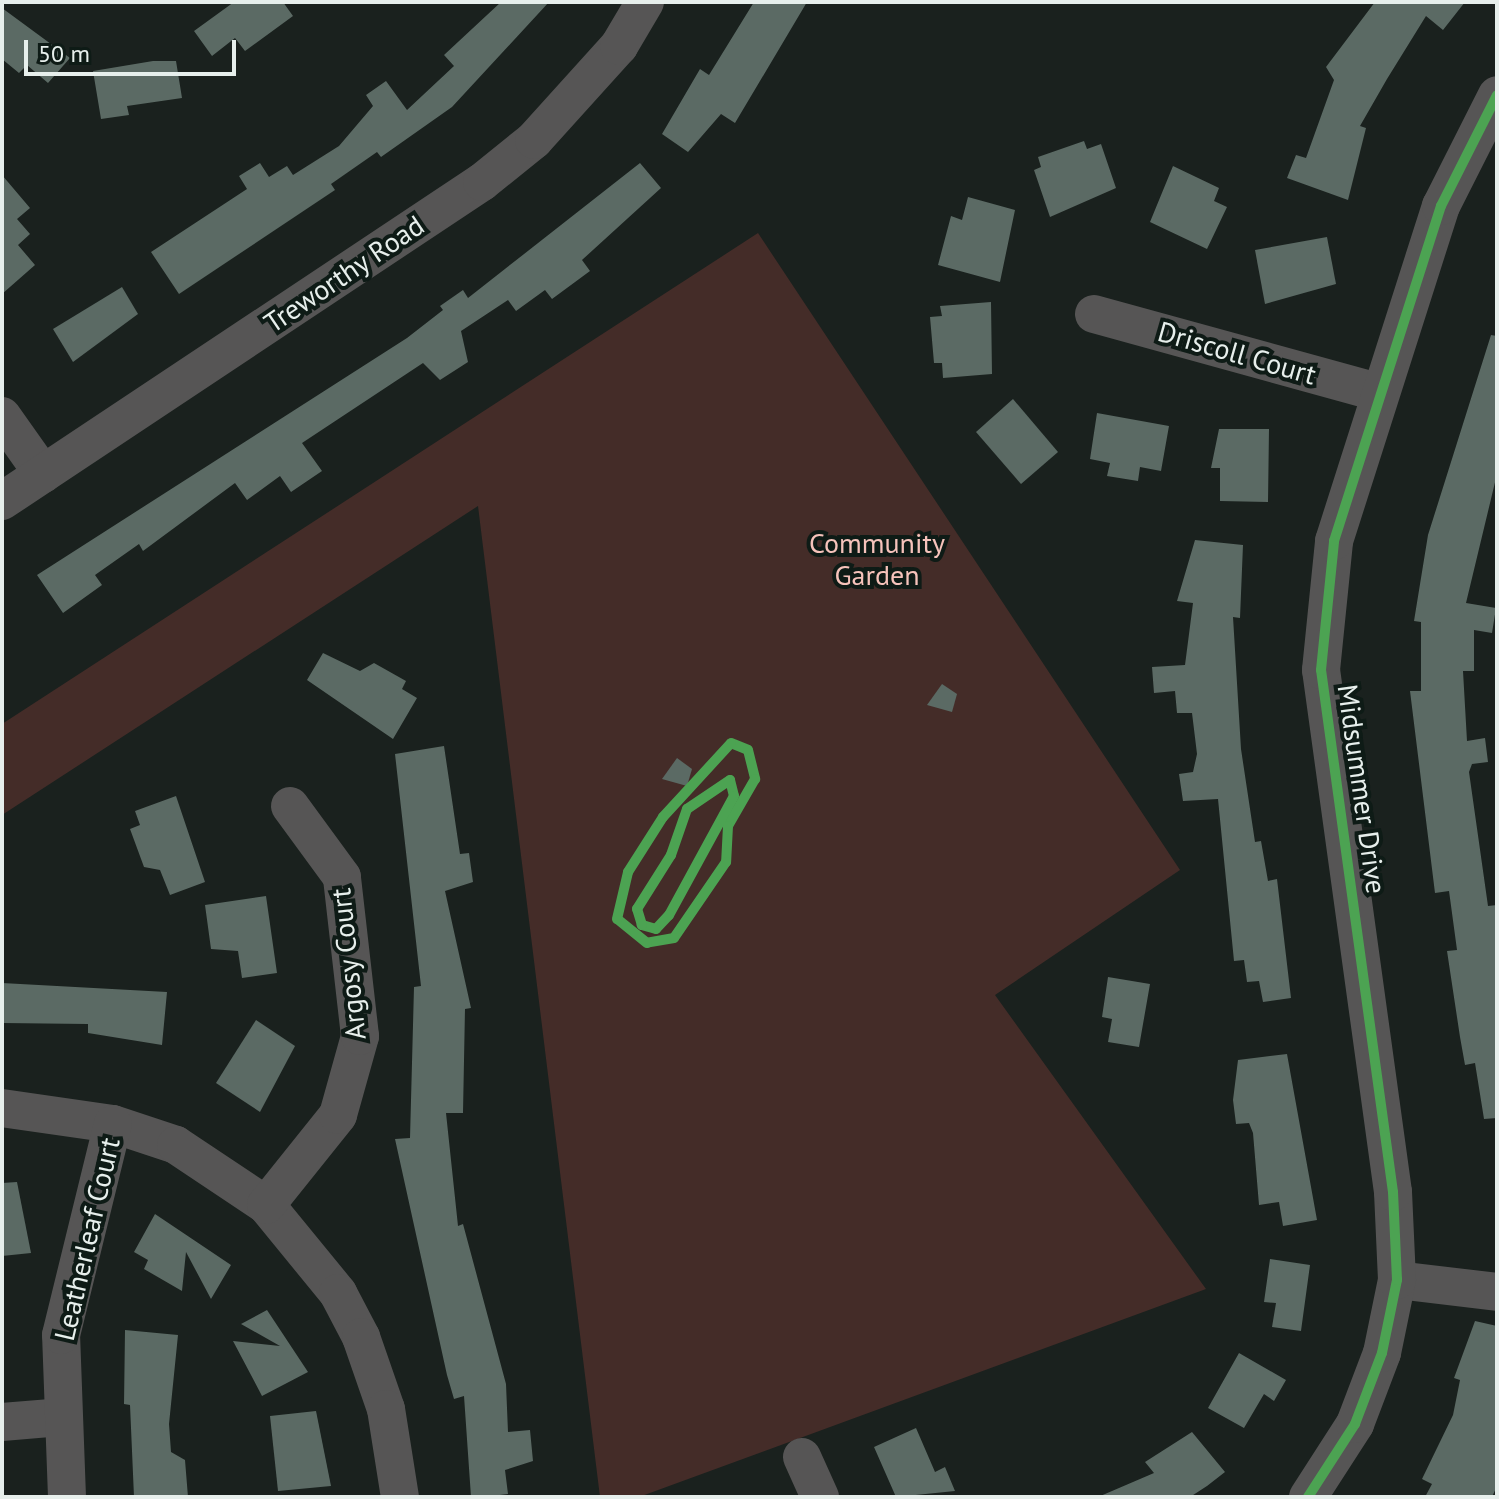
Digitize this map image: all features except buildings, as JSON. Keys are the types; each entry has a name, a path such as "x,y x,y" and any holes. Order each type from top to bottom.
{"street":[{"name":"Treworthy Road","path":"2,501 482,182 534,140 619,46 645,2"},
{"name":"Midsummer Drive","path":"1308,1497 1355,1424 1382,1353 1397,1280 1393,1192 1321,670 1334,541 1441,206 1497,95"},
{"name":"Driscoll Court","path":"1094,314 1380,393"},
{"path":"2,416 43,474"},
{"name":"Argosy Court","path":"266,1205 338,1115 360,1036 342,877 290,806"},
{"path":"2,1108 113,1124 176,1145 266,1205 338,1293 361,1337 386,1409 400,1497"},
{"name":"Leatherleaf Court","path":"67,1497 61,1417 61,1335 113,1124"},
{"path":"1397,1280 1497,1292"},
{"path":"2,1422 61,1417"},
{"path":"802,1457 820,1497"}],"green space":[{"name":"Community Garden","path":"758,233 1180,870 995,995 1206,1289 639,1497 600,1497 478,506 2,815 2,724"}],"cycle path":[{"path":"1308,1497 1355,1424 1382,1353 1397,1280 1393,1192 1321,670 1334,541 1441,206 1497,95"},
{"path":"731,743 748,750 755,779 728,826 726,862 674,938 647,943 617,919 628,872 663,817 731,743"},
{"path":"730,780 734,796 669,915 656,929 642,925 637,909 671,855 687,809 730,780"}]}
